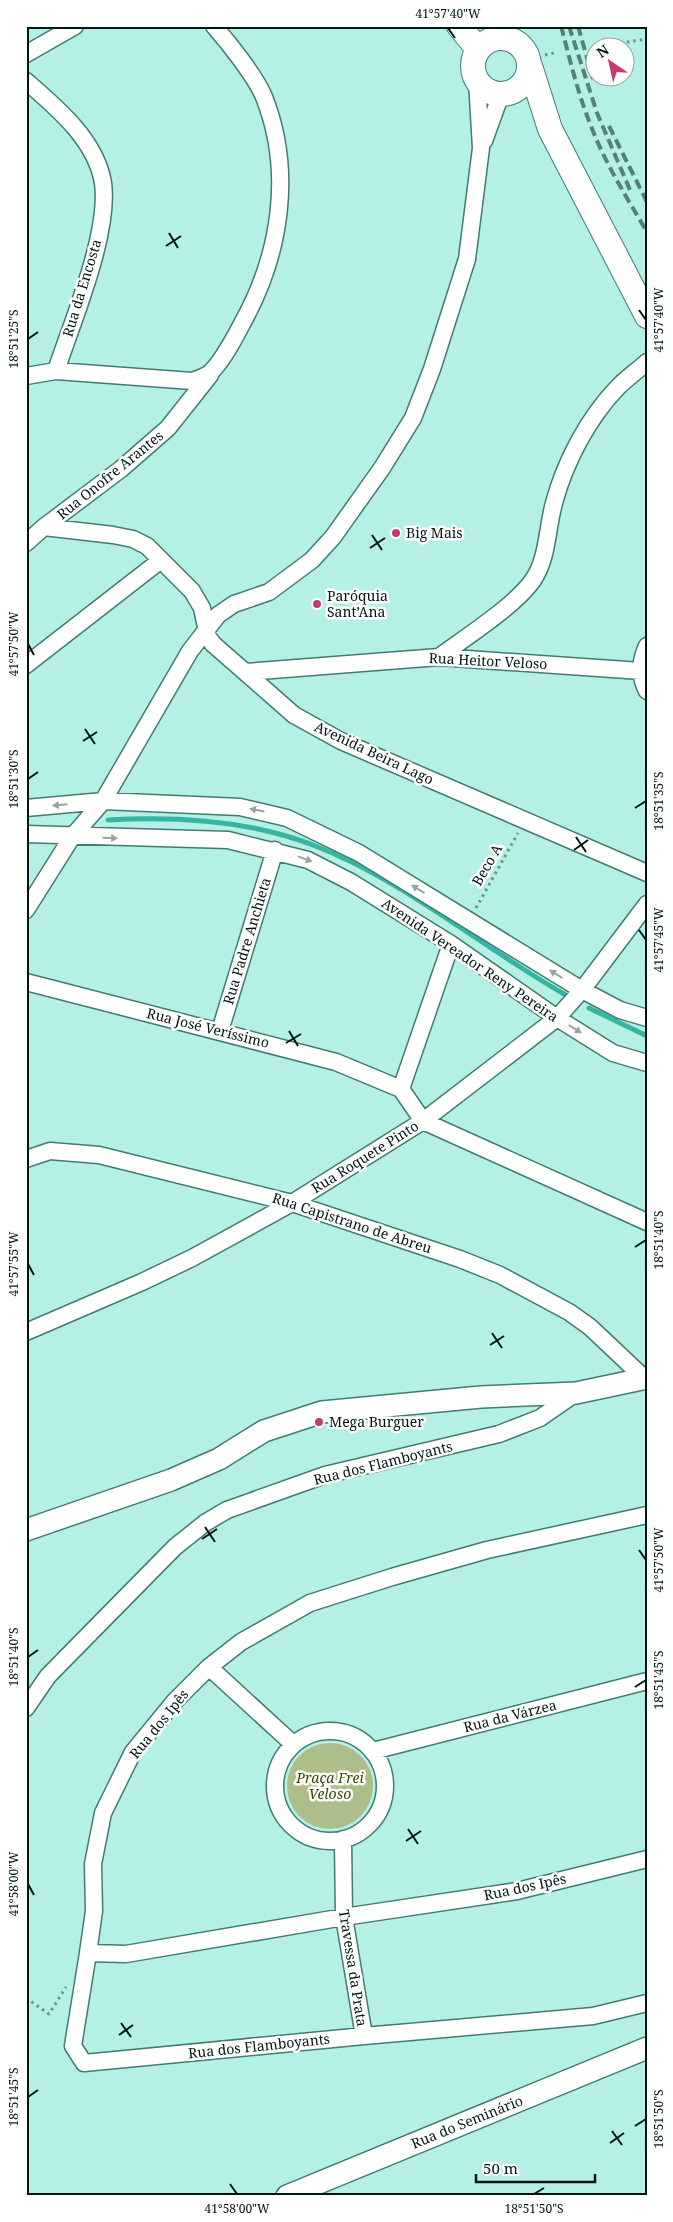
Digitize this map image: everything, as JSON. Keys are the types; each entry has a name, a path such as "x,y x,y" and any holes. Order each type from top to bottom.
{"main road":[{"path":"459,26 478,49"},
{"path":"530,66 526,80 508,92 492,93 477,81 473,65 478,49 490,39 514,34 525,49 550,129 647,316"},
{"path":"508,92 550,129"}],"street":[{"path":"26,54 75,26"},
{"name":"Rua Onofre Arantes","path":"44,527 121,468 168,428 231,344 251,307 262,280 279,220 278,149 264,96 229,43 214,26"},
{"name":"Rua da Encosta","path":"26,81 56,107 83,139 103,183 102,212 95,251 56,371"},
{"path":"26,910 72,837 103,801 190,650 206,629 218,615 234,604 269,592 312,560 333,537 407,429 432,369 467,259 481,148 477,81"},
{"path":"481,148 508,92"},
{"path":"439,656 517,598 532,580 540,564 554,502 580,442 595,415 618,387 647,362"},
{"path":"26,376 56,371 192,381 211,373"},
{"path":"26,543 44,527"},
{"name":"Avenida Beira Lago","path":"44,527 133,539 147,546 198,599 206,618 208,637 213,644 294,714 341,741 647,873"},
{"path":"26,665 161,560"},
{"path":"647,646 642,656 641,671 647,691"},
{"name":"Rua Heitor Veloso","path":"246,672 439,656 641,671"},
{"name":"Avenida Vereador Reny Pereira","path":"26,808 103,801 240,807 287,818 359,853 582,990 620,1010 647,1018"},
{"name":"Avenida Vereador Reny Pereira","path":"26,834 72,837 228,840 275,850 308,860 351,882 451,944 557,1018 613,1053 647,1063"},
{"name":"Rua Padre Anchieta","path":"220,1031 275,850"},
{"name":"Rua Roquete Pinto","path":"26,1332 142,1282 192,1258 292,1203 423,1122 557,1018 582,990 647,904"},
{"path":"451,944 401,1089 423,1122 647,1222"},
{"name":"Rua José Veríssimo","path":"26,982 336,1062 401,1089"},
{"name":"Rua Capistrano de Abreu","path":"26,1159 50,1151 98,1155 292,1203 460,1259 500,1275 535,1293 586,1324 646,1378"},
{"path":"26,1530 171,1480 219,1459 264,1431 322,1412 481,1397 576,1393 646,1378"},
{"name":"Rua dos Flamboyants","path":"26,1708 48,1676 175,1547 204,1523 227,1510 325,1475 499,1434 540,1418 576,1393"},
{"name":"Rua dos Ipês","path":"647,1515 487,1550 310,1603 241,1642 209,1667 174,1702 133,1752 103,1813 93,1864 94,1911 88,1953 126,1954 344,1917 517,1892 647,1859"},
{"path":"209,1667 293,1744"},
{"name":"Rua da Várzea","path":"373,1751 647,1681"},
{"path":"326,1730 344,1732 360,1739 373,1751 382,1767 385,1785 382,1803 373,1820 360,1832 342,1840 324,1841 306,1836 290,1825 280,1810 275,1792 275,1774 282,1758 293,1744 308,1735 326,1730"},
{"name":"Travessa da Prata","path":"342,1840 344,1917 364,2036"},
{"name":"Rua dos Flamboyants","path":"88,1953 73,2046 84,2063 593,2016 647,2003"},
{"name":"Rua do Seminário","path":"299,2194 647,2048"}],"path":[{"name":"Beco A","path":"469,919 525,822"},
{"path":"26,1998 48,2014 68,1984"}],"green space":[{"name":"Praça Frei Veloso","path":"330,1743 346,1746 354,1750 366,1762 370,1770 373,1786 370,1802 366,1810 354,1822 346,1826 330,1829 314,1826 306,1822 294,1810 290,1802 287,1786 290,1770 294,1762 306,1750 314,1746"}],"waterway":[{"path":"108,820 160,819 238,825 263,830 313,845 379,876 564,994"},
{"path":"589,1008 647,1036"}],"railway":[{"path":"561,26 586,114 603,153 647,232"},
{"path":"569,26 597,113 630,190"},
{"path":"578,26 586,54"},
{"path":"609,126 647,202"}],"place":[{"name":"Big Mais","path":"396,533"},
{"name":"Paróquia Sant’Ana","path":"317,604"},
{"name":"Mega Burguer","path":"319,1422"}]}
